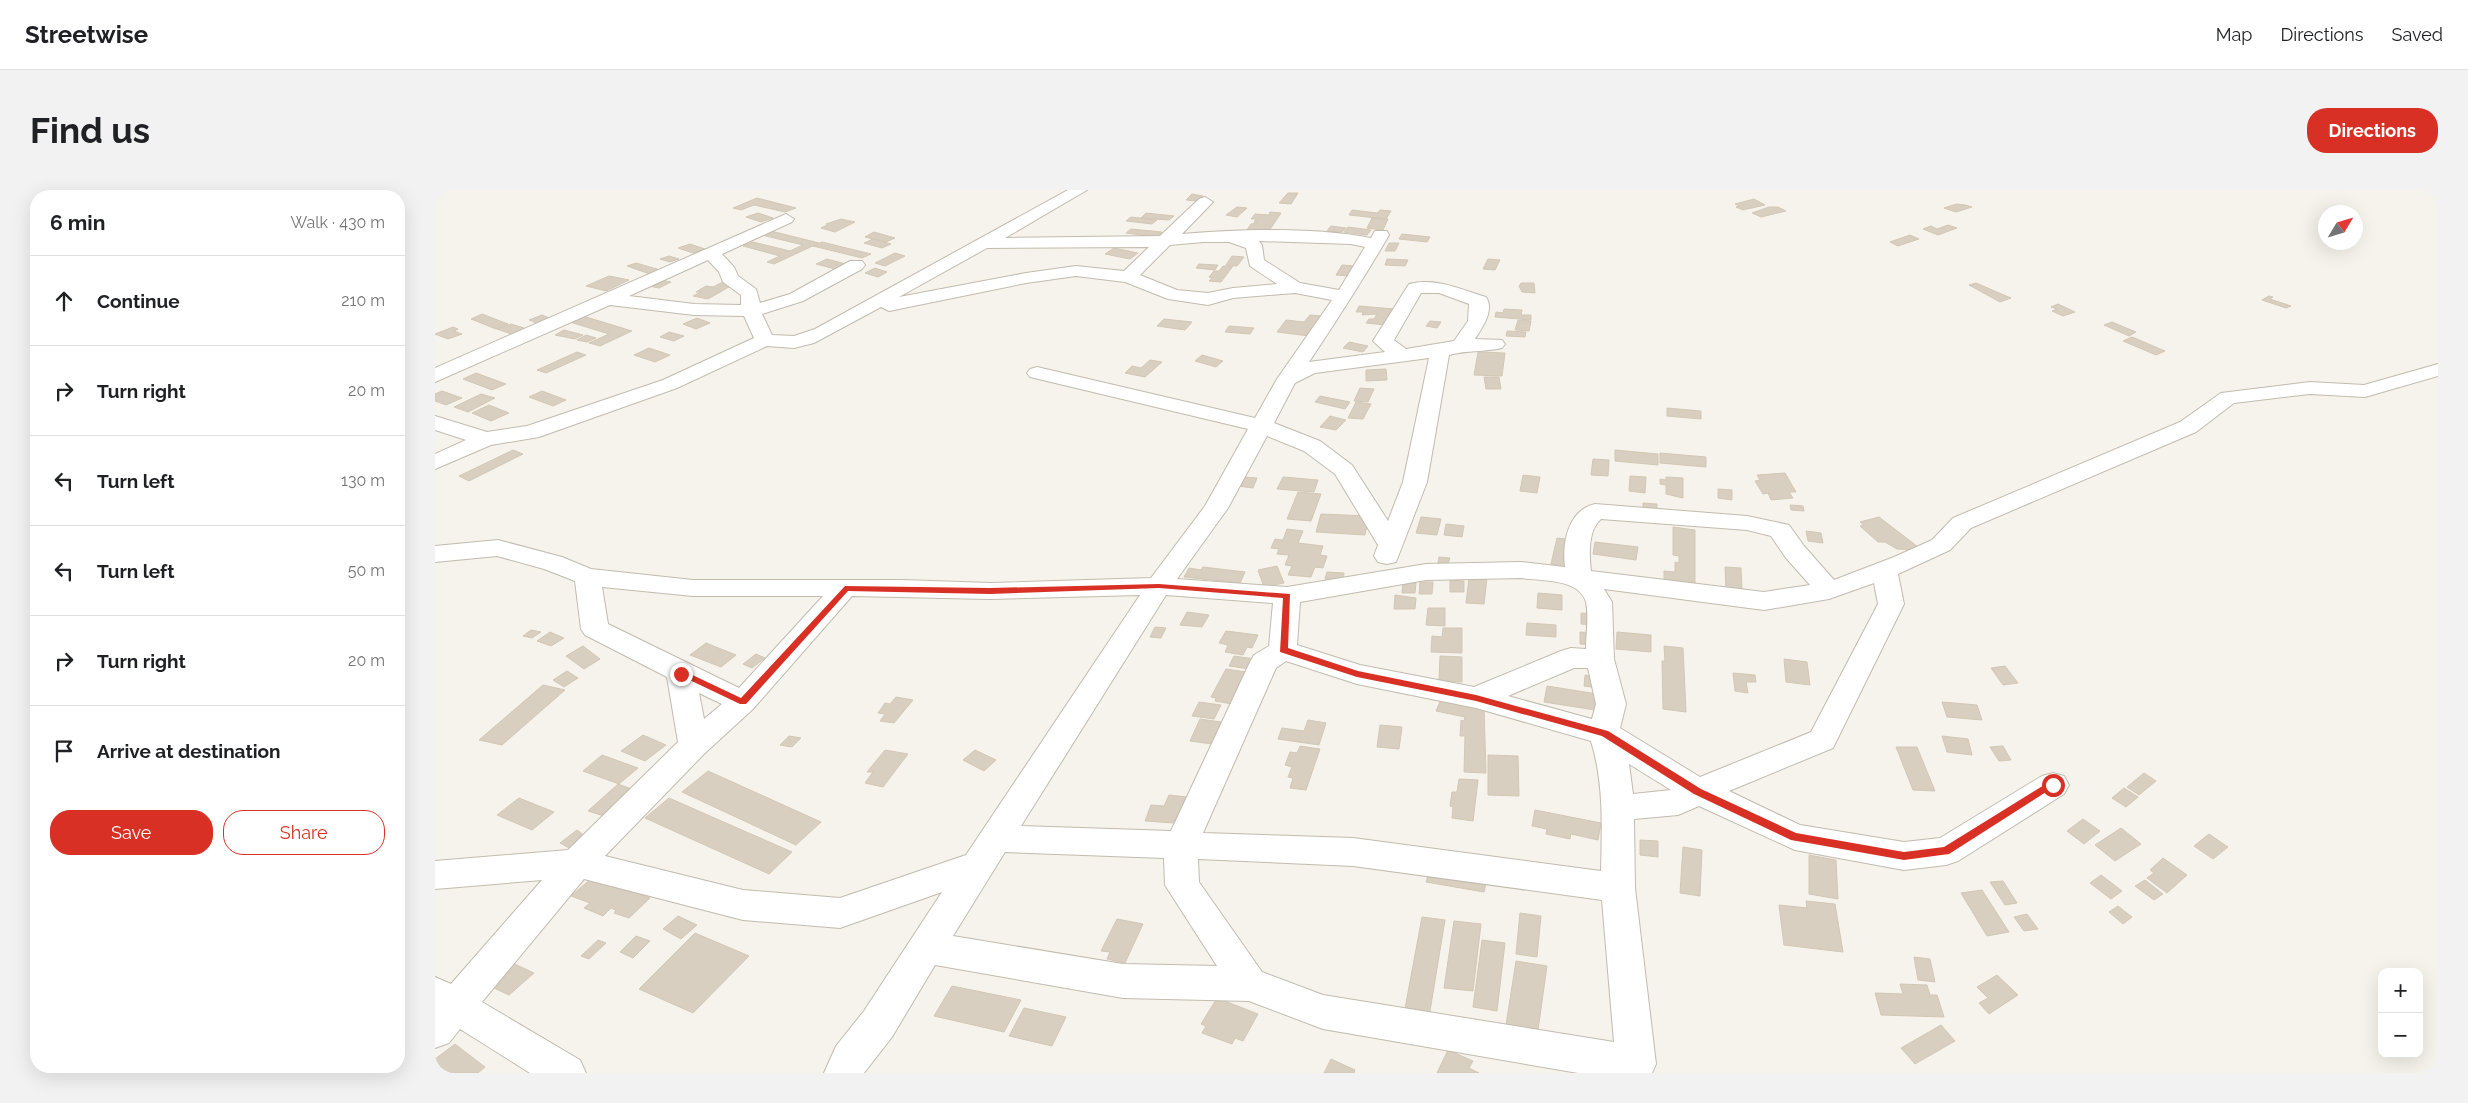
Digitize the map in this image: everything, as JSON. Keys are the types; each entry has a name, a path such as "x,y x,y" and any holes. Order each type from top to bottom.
{"street":[{"path":"435,462 486,440 531,432 670,384 765,340 787,344 799,343 822,333 1079,190"},
{"path":"1127,277 1205,202"},
{"path":"435,376 786,220"},
{"path":"844,1073 850,1059 877,1024 1159,586 1216,508 1287,379 1344,296 1355,252 1306,246 1290,228 1232,236 1165,239 1141,243 982,244"},
{"path":"1232,236 1254,245 1256,262 1295,288"},
{"path":"711,253 728,271 729,278 750,294 751,311 765,340"},
{"path":"609,299 668,307 751,311 779,305 856,265"},
{"path":"863,310 1026,278 1076,271 1127,277 1174,295 1208,299 1233,293 1295,288 1344,296"},
{"path":"1380,581 1390,544 1415,482 1451,348 1477,321 1479,300 1441,288 1415,288 1383,341 1402,356"},
{"path":"1287,379 1310,368 1451,348 1495,344"},
{"path":"435,554 498,548 553,563 587,577 693,588 845,588 990,591 1159,586 1287,596 1425,572 1521,570 1763,601 1829,591 1941,545 1962,523 2188,427 2228,397 2310,388 2365,391 2438,370"},
{"path":"1037,373 1262,426 1312,446 1344,470 1390,544"},
{"path":"435,423 486,440"},
{"path":"926,948 1123,981 1249,984 1323,1012 1636,1064 1618,888 1618,808 1614,764 1605,733 1611,704 1600,658 1599,602 1590,587 1579,578 1576,555 1583,521 1595,511 1747,523 1780,530 1795,552 1829,591"},
{"path":"1618,808 1678,802 1698,791 1822,740 1891,604 1884,570"},
{"path":"587,577 595,630 681,674 743,702"},
{"path":"566,1073 442,1010 577,863 695,745 743,702 845,588"},
{"path":"1283,650 1287,596"},
{"path":"1283,650 1357,674 1476,698 1605,733 1698,791 1795,837 1904,856 1946,851 2053,785"},
{"path":"1249,984 1182,885 1181,845 1264,662 1283,650"},
{"path":"1476,698 1571,658 1600,658"},
{"path":"681,674 695,745"},
{"path":"435,875 577,863 743,905 840,913 986,852 1181,845 1353,852 1618,888"}],"building":[{"path":"1288,193 1298,193 1291,204 1279,203"},
{"path":"1192,194 1203,196 1197,201 1186,200"},
{"path":"757,198 796,208 785,212 754,205 741,210 733,208"},
{"path":"1754,199 1765,205 1743,210 1736,207 1740,206 1735,204"},
{"path":"1957,204 1972,207 1956,212 1944,208"},
{"path":"1237,207 1247,208 1237,217 1226,215"},
{"path":"1769,207 1778,207 1786,211 1761,217 1752,213"},
{"path":"1352,210 1377,213 1380,210 1391,211 1386,219 1349,215"},
{"path":"1270,212 1281,213 1267,234 1247,230 1251,224 1257,223 1254,222 1256,219 1251,219 1255,214 1269,215"},
{"path":"758,213 773,218 761,222 746,217"},
{"path":"1146,213 1174,216 1169,220 1141,218"},
{"path":"1131,217 1157,220 1152,224 1126,221"},
{"path":"1372,218 1388,219 1383,230 1367,228"},
{"path":"841,219 855,222 835,232 821,228 829,224 826,224"},
{"path":"1948,225 1957,228 1938,235 1923,229 1931,226 1937,229"},
{"path":"1331,226 1346,228 1342,232 1327,231"},
{"path":"1348,227 1371,230 1367,235 1344,232"},
{"path":"1131,229 1162,232 1157,237 1126,233"},
{"path":"771,231 819,243 774,264 767,262 780,256 743,246 753,242 790,251 803,245 762,235"},
{"path":"874,232 895,238 886,242 865,237"},
{"path":"1402,234 1430,237 1427,242 1399,239"},
{"path":"1910,235 1919,239 1898,246 1890,242"},
{"path":"873,239 891,244 882,248 864,243"},
{"path":"822,242 871,254 862,258 813,246"},
{"path":"1389,243 1399,243 1395,251 1385,251"},
{"path":"690,244 705,249 693,253 678,248"},
{"path":"1114,248 1138,253 1130,259 1105,254"},
{"path":"895,253 905,256 885,266 875,263"},
{"path":"669,256 679,259 670,262 660,259"},
{"path":"1232,256 1244,257 1237,266 1226,265"},
{"path":"827,259 846,264 835,269 816,264"},
{"path":"1387,259 1408,260 1405,266 1385,265"},
{"path":"1488,259 1500,260 1495,270 1483,269"},
{"path":"636,263 660,270 650,274 627,266"},
{"path":"1199,264 1218,265 1215,270 1196,268"},
{"path":"1342,265 1355,266 1348,276 1336,275"},
{"path":"1223,266 1233,266 1221,282 1209,281 1212,278 1209,277 1214,271 1219,271"},
{"path":"875,268 887,272 878,277 865,273"},
{"path":"609,276 629,280 606,291 586,286"},
{"path":"660,280 671,282 659,288 649,286"},
{"path":"723,282 734,284 708,299 693,296 701,292 696,292 706,286 713,287"},
{"path":"1521,283 1534,283 1535,293 1522,292 1519,286"},
{"path":"1976,283 2011,298 2000,302 1969,285"},
{"path":"2269,296 2273,297 2270,299 2291,306 2286,308 2262,300"},
{"path":"2058,304 2075,312 2063,316 2052,311 2057,309 2051,307"},
{"path":"1359,306 1394,309 1385,325 1366,323 1369,319 1374,319 1377,314 1362,315 1363,312 1356,312"},
{"path":"1504,309 1522,310 1521,315 1531,315 1531,320 1495,317 1496,312 1503,313"},
{"path":"482,314 508,324 496,329 471,319"},
{"path":"542,315 552,319 539,324 529,320"},
{"path":"1310,315 1323,316 1309,336 1277,332 1286,320 1304,322"},
{"path":"583,316 632,331 600,346 589,343 609,334 570,322"},
{"path":"697,318 710,323 696,329 683,324"},
{"path":"1164,319 1192,322 1185,330 1157,326"},
{"path":"1518,320 1531,321 1529,331 1515,330"},
{"path":"1430,321 1441,322 1437,328 1426,326"},
{"path":"2112,322 2136,332 2129,336 2104,325"},
{"path":"511,324 527,329 514,335 497,329"},
{"path":"1229,326 1254,328 1250,334 1225,332"},
{"path":"453,327 458,329 454,331 462,334 448,339 435,334"},
{"path":"564,330 583,335 575,339 555,335"},
{"path":"1507,331 1526,332 1525,337 1506,336"},
{"path":"669,332 684,336 674,341 660,337"},
{"path":"586,335 596,338 587,342 577,340"},
{"path":"2132,337 2165,351 2156,355 2123,341"},
{"path":"1349,342 1368,346 1363,352 1343,348"},
{"path":"649,348 670,355 655,362 634,355"},
{"path":"577,352 586,355 546,373 537,370"},
{"path":"1478,352 1505,353 1502,376 1474,375"},
{"path":"1202,355 1223,361 1216,367 1195,361"},
{"path":"1150,360 1162,362 1145,377 1125,373 1132,366 1141,368"},
{"path":"1386,369 1387,380 1366,381 1366,370"},
{"path":"476,373 506,384 492,390 463,379"},
{"path":"1484,377 1499,377 1501,389 1486,389"},
{"path":"1360,388 1374,389 1368,402 1354,401"},
{"path":"442,391 462,398 446,405 435,401 435,394"},
{"path":"542,391 566,400 553,406 529,397"},
{"path":"481,394 495,398 468,412 454,407"},
{"path":"1320,396 1350,402 1345,409 1315,402"},
{"path":"1356,402 1371,404 1363,419 1348,418"},
{"path":"489,405 509,413 491,421 472,413"},
{"path":"1667,408 1701,411 1701,419 1667,416"},
{"path":"1330,416 1346,420 1336,430 1320,427"},
{"path":"513,450 523,454 469,481 459,476"},
{"path":"1615,450 1658,454 1658,465 1615,461"},
{"path":"1660,453 1706,457 1706,467 1660,463"},
{"path":"1593,459 1609,460 1608,476 1591,475"},
{"path":"1785,473 1796,492 1789,492 1793,498 1771,500 1768,493 1763,494 1755,481 1760,480 1757,475"},
{"path":"1523,475 1540,477 1537,493 1520,491"},
{"path":"1630,476 1646,477 1645,493 1629,491"},
{"path":"1242,477 1257,478 1253,488 1238,486"},
{"path":"1283,477 1318,480 1314,492 1277,489"},
{"path":"1666,477 1683,478 1683,498 1666,494 1666,485 1660,484 1660,479 1666,480"},
{"path":"1718,489 1732,490 1732,500 1718,498"},
{"path":"1298,492 1321,494 1311,521 1287,519"},
{"path":"1643,503 1657,504 1657,510 1643,508"},
{"path":"1790,505 1803,506 1804,511 1791,510"},
{"path":"1321,514 1369,516 1365,535 1316,532"},
{"path":"1421,517 1441,519 1437,535 1416,533"},
{"path":"1879,517 1922,550 1897,549 1885,542 1878,542 1860,526 1864,525 1860,522"},
{"path":"1446,524 1464,526 1462,537 1444,535"},
{"path":"1673,527 1695,530 1695,586 1664,582 1664,571 1675,572 1675,562 1679,563 1679,556 1673,555"},
{"path":"1287,529 1303,531 1298,543 1323,546 1320,555 1327,556 1323,568 1315,567 1311,577 1288,575 1292,566 1285,565 1289,555 1277,554 1279,549 1271,548 1275,539 1283,540"},
{"path":"1806,531 1821,533 1823,543 1808,541"},
{"path":"1557,538 1574,540 1570,567 1551,564"},
{"path":"1595,542 1638,547 1636,560 1593,554"},
{"path":"1439,557 1450,558 1448,564 1438,563"},
{"path":"1277,566 1284,583 1264,587 1258,570"},
{"path":"1203,567 1245,572 1240,583 1184,577 1189,568 1201,570"},
{"path":"1725,567 1741,568 1742,591 1726,590"},
{"path":"1327,572 1344,573 1343,580 1325,579"},
{"path":"1469,577 1487,578 1484,604 1466,603"},
{"path":"1450,580 1464,581 1464,592 1450,592"},
{"path":"1403,582 1416,583 1415,593 1402,593"},
{"path":"1420,582 1433,582 1432,594 1419,594"},
{"path":"1538,593 1562,595 1562,610 1537,608"},
{"path":"1395,595 1416,598 1415,609 1394,609"},
{"path":"1428,608 1445,608 1445,626 1426,625"},
{"path":"1187,612 1209,615 1202,627 1180,625"},
{"path":"1581,613 1592,614 1592,625 1581,624"},
{"path":"1527,623 1556,625 1556,637 1526,635"},
{"path":"1155,627 1166,628 1161,638 1150,637"},
{"path":"1443,628 1462,628 1462,653 1431,652 1432,636 1442,637"},
{"path":"531,630 541,632 532,638 523,636"},
{"path":"1226,631 1258,635 1252,648 1247,647 1243,655 1225,652 1228,645 1219,643"},
{"path":"550,632 564,638 551,646 537,641"},
{"path":"1580,632 1597,633 1597,645 1580,644"},
{"path":"1617,632 1651,635 1651,652 1616,649"},
{"path":"706,643 736,655 721,667 690,655"},
{"path":"583,646 600,659 584,669 566,656"},
{"path":"1664,646 1683,648 1686,712 1663,709 1662,661 1665,661"},
{"path":"756,654 765,658 752,668 743,664"},
{"path":"1234,656 1255,659 1250,669 1229,666"},
{"path":"1440,656 1462,657 1462,682 1439,681"},
{"path":"1784,659 1807,662 1810,685 1786,682"},
{"path":"2005,666 2018,683 2003,685 1991,668"},
{"path":"1226,669 1246,672 1232,704 1215,701 1216,698 1211,697"},
{"path":"567,671 578,678 564,687 553,680"},
{"path":"1733,673 1755,675 1756,682 1746,682 1748,693 1735,691"},
{"path":"1585,675 1599,677 1598,688 1584,686"},
{"path":"543,685 565,690 502,745 479,740"},
{"path":"1547,686 1597,694 1595,710 1544,702"},
{"path":"896,697 913,700 894,723 880,721 885,714 878,713 885,703 890,704"},
{"path":"1442,697 1484,707 1486,773 1464,772 1465,736 1460,736 1461,720 1464,721 1465,717 1436,711"},
{"path":"1199,702 1221,705 1214,719 1192,716"},
{"path":"1942,702 1977,705 1982,720 1947,717"},
{"path":"1200,719 1221,722 1212,744 1190,741"},
{"path":"1308,720 1326,723 1319,745 1278,739 1282,728 1304,731"},
{"path":"1380,725 1402,727 1399,749 1377,747"},
{"path":"643,735 666,745 645,761 621,751"},
{"path":"789,736 801,738 792,747 780,745"},
{"path":"1942,736 1968,739 1972,755 1947,752"},
{"path":"1300,746 1320,749 1306,790 1290,788 1293,778 1288,777 1292,767 1285,765 1290,752 1297,753"},
{"path":"2003,746 2011,760 1999,761 1990,747"},
{"path":"1896,747 1917,747 1935,791 1913,790"},
{"path":"885,750 908,754 883,787 865,783 873,772 867,772"},
{"path":"975,750 996,760 984,771 963,760"},
{"path":"602,755 638,768 619,784 583,771"},
{"path":"1488,755 1518,756 1519,796 1488,795"},
{"path":"708,771 821,822 796,845 682,792"},
{"path":"2144,773 2156,781 2139,795 2127,787"},
{"path":"1459,779 1478,780 1473,821 1452,818 1453,807 1450,806 1452,792 1457,792"},
{"path":"618,784 634,790 604,816 588,811"},
{"path":"2124,788 2138,797 2126,807 2112,798"},
{"path":"1169,795 1187,797 1181,814 1178,814 1174,823 1145,821 1151,805 1164,806"},
{"path":"519,798 554,812 532,830 497,815"},
{"path":"669,798 792,852 769,874 645,818"},
{"path":"1535,810 1601,823 1598,840 1571,834 1570,839 1546,834 1547,829 1532,826"},
{"path":"2083,819 2100,831 2084,844 2067,831"},
{"path":"2121,828 2141,844 2115,861 2095,845"},
{"path":"577,830 585,836 569,848 560,843"},
{"path":"2209,834 2228,847 2213,859 2194,846"},
{"path":"1640,840 1658,841 1658,857 1640,855"},
{"path":"1683,847 1702,850 1700,896 1680,893"},
{"path":"1809,855 1836,860 1838,899 1809,894"},
{"path":"2163,858 2187,875 2167,893 2147,878 2154,873 2150,870"},
{"path":"1430,868 1487,879 1484,892 1426,882"},
{"path":"2101,875 2122,891 2111,899 2090,883"},
{"path":"593,877 650,898 629,918 614,913 616,910 611,908 603,916 584,908 590,903 571,896"},
{"path":"2145,880 2163,894 2154,900 2135,886"},
{"path":"2003,881 2017,903 2005,905 1990,882"},
{"path":"1982,890 2009,932 1987,936 1961,893"},
{"path":"1806,901 1835,904 1843,952 1784,945 1779,905 1807,908"},
{"path":"2118,906 2132,917 2123,924 2109,912"},
{"path":"1520,913 1541,916 1537,957 1516,954"},
{"path":"2027,914 2038,929 2024,931 2014,917"},
{"path":"678,916 697,925 681,939 663,929"},
{"path":"1422,917 1445,920 1429,1017 1404,1014"},
{"path":"1117,919 1143,924 1125,963 1107,959 1110,952 1101,951"},
{"path":"1454,921 1481,924 1473,991 1444,988"},
{"path":"695,933 749,956 693,1013 639,989"},
{"path":"636,936 650,941 633,958 620,952"},
{"path":"598,940 606,943 589,959 581,956"},
{"path":"1482,940 1505,943 1497,1011 1473,1007"},
{"path":"1914,957 1930,959 1935,982 1918,980"},
{"path":"508,961 534,973 509,995 483,983"},
{"path":"1516,961 1547,966 1537,1037 1505,1031"},
{"path":"1997,975 2018,995 1989,1014 1979,1003 1988,998 1977,987"},
{"path":"1900,984 1927,985 1930,995 1937,995 1944,1017 1881,1015 1875,993 1903,994"},
{"path":"952,986 1021,1000 1004,1032 934,1016"},
{"path":"1217,998 1258,1014 1243,1041 1235,1038 1232,1044 1202,1033 1206,1026 1201,1024"},
{"path":"1024,1008 1066,1017 1052,1046 1009,1036"},
{"path":"1941,1025 1955,1041 1915,1064 1901,1048"},
{"path":"455,1044 485,1067 478,1073 435,1073 435,1059"},
{"path":"1448,1050 1473,1061 1469,1068 1479,1073 1437,1073"},
{"path":"1331,1059 1355,1070 1354,1073 1324,1073"}],"route":[{"path":"681,674 743,702 845,588 990,591 1159,586 1287,596 1283,650 1357,674 1476,698 1605,733 1698,791 1795,837 1904,856 1946,851 2053,785"}]}
